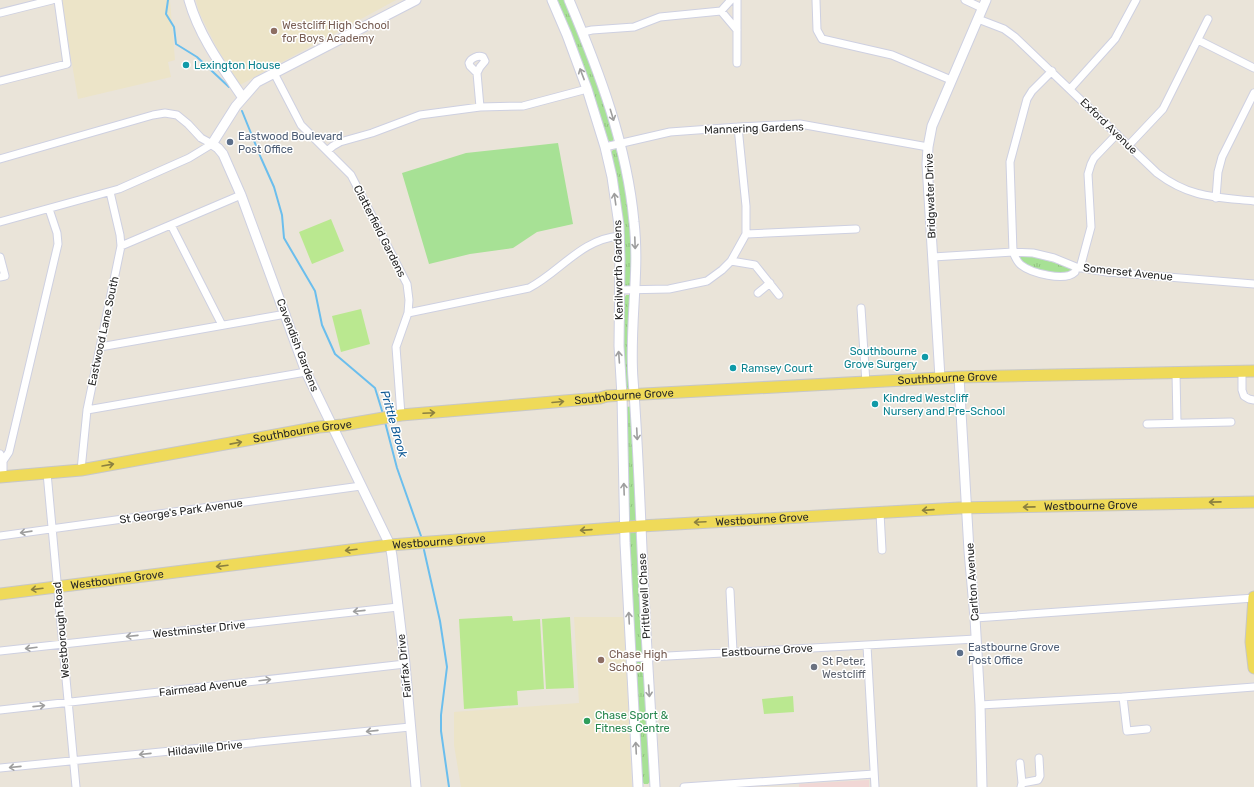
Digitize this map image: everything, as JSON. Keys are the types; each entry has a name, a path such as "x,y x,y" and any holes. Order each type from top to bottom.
{"main road":[{"name":"Southbourne Grove","path":"2,477 81,470 390,416 630,395 959,377 1254,371"},
{"name":"Westbourne Grove","path":"0,594 390,545 627,527 966,508 1254,502"},
{"path":"1254,597 1251,642 1254,668"}],"street":[{"path":"0,13 52,0"},
{"path":"0,81 67,64 58,0"},
{"path":"188,0 202,34 243,98"},
{"path":"0,222 110,192 189,158 212,144 243,98 257,82 416,0"},
{"name":"Kenilworth Gardens","path":"552,0 587,89 605,147 612,177 620,236 618,346 630,395 640,481 641,526"},
{"name":"Kenilworth Gardens","path":"569,0 583,32 605,93 620,143 630,186 635,223 636,290 630,395 623,451 627,527"},
{"path":"583,32 634,27 660,17 721,11 731,0"},
{"path":"736,0 737,63"},
{"path":"816,0 817,30 822,39 886,53 951,80"},
{"path":"965,0 984,4"},
{"path":"1070,89 1115,39 1136,0"},
{"name":"Bridgwater Drive","path":"940,378 927,164 928,147 932,126 984,4"},
{"path":"721,11 737,30"},
{"name":"Exford Avenue","path":"978,19 1016,37 1157,173 1171,184 1187,191 1216,198 1254,201"},
{"path":"1129,145 1163,109 1208,19"},
{"path":"1198,40 1254,68"},
{"path":"1052,71 1032,91 1027,99 1010,162 1013,252 1020,265 1050,276 1068,276 1075,272 1091,227 1088,174 1091,164 1094,158 1117,134"},
{"name":"Clatterfield Gardens","path":"274,73 301,125 351,175 407,284 409,300 408,313 396,347 390,416"},
{"path":"477,73 480,107"},
{"path":"328,151 332,146 340,142 372,133 420,115 480,107 523,106 587,89"},
{"path":"1216,198 1218,172 1222,157 1254,93"},
{"path":"0,159 165,113 175,114 201,138 212,144"},
{"name":"Mannering Gardens","path":"605,147 670,132 800,124 928,147"},
{"path":"620,290 669,289 707,281 731,261 746,234 746,206 738,127"},
{"name":"Cavendish Gardens","path":"212,144 223,154 241,195 286,314 306,372 390,545"},
{"name":"Eastwood Lane South","path":"81,470 87,410 121,246 120,235 110,192"},
{"path":"121,246 241,195"},
{"path":"2,477 1,458 9,452 58,244 57,233 49,209"},
{"path":"171,225 222,325"},
{"path":"746,234 856,229"},
{"path":"408,313 529,288 577,252 604,239 620,236"},
{"name":"Somerset Avenue","path":"932,257 1013,252 1033,253 1054,258 1078,267 1107,272 1254,284"},
{"path":"0,257 5,276 0,277"},
{"path":"731,261 755,265 778,294"},
{"path":"758,293 770,283"},
{"path":"861,308 866,383"},
{"path":"100,347 286,314"},
{"path":"87,410 306,372"},
{"path":"1242,372 1242,390 1244,396 1254,400"},
{"path":"1176,373 1177,423"},
{"name":"Carlton Avenue","path":"959,377 966,508 980,705 982,787"},
{"path":"1147,424 1230,422"},
{"name":"Westborough Road","path":"47,473 76,787"},
{"path":"627,527 635,524 637,521 640,481"},
{"name":"St George's Park Avenue","path":"0,536 361,486"},
{"path":"880,513 882,550"},
{"name":"Prittlewell Chase","path":"641,526 655,787"},
{"name":"Prittlewell Chase","path":"627,527 631,658 638,787"},
{"name":"Fairfax Drive","path":"390,545 405,664 416,787"},
{"path":"730,591 733,652"},
{"path":"975,618 1254,597"},
{"name":"Westminster Drive","path":"0,651 398,607"},
{"name":"Eastbourne Grove","path":"631,658 976,640"},
{"path":"867,646 875,787"},
{"name":"Fairmead Avenue","path":"0,710 405,664"},
{"path":"980,705 1123,697 1254,687"},
{"path":"1123,697 1127,731 1147,729"},
{"name":"Hildaville Drive","path":"0,768 410,727"},
{"path":"1020,763 1021,785 1038,780 1040,776 1039,758"},
{"path":"684,787 874,774"}],"shaded area":[{"path":"61,0 170,0 175,60 168,62 171,77 78,99"},
{"name":"Westcliff High School for Boys Academy","path":"196,0 396,0 240,85 218,50 199,12"},
{"name":"Chase High School","path":"574,617 624,617 632,787 461,787 454,745 454,712 579,703"},
{"path":"869,780 869,787 799,787 799,784"}],"green space":[{"path":"556,0 565,0 598,84 614,136 613,141 607,141"},
{"path":"558,143 573,224 537,232 513,248 470,254 429,264 402,173 466,153"},
{"path":"616,149 619,151 631,214 633,285 627,288 623,283 610,153"},
{"path":"331,219 344,251 312,264 299,232"},
{"path":"1020,254 1070,267 1072,271 1063,275 1035,270 1019,262 1018,256"},
{"path":"626,295 630,295 630,392 625,389 623,351 624,299"},
{"path":"361,309 370,344 341,352 332,316"},
{"path":"633,406 637,520 631,524 628,521 627,407"},
{"path":"632,531 636,532 638,538 645,650 641,654 637,654 635,652 629,534"},
{"path":"512,616 513,621 540,619 544,689 517,691 518,705 464,709 459,619"},
{"path":"570,617 574,688 546,689 542,619"},
{"path":"637,662 645,663 651,780 648,784 644,784 641,780 635,665"},
{"path":"793,696 794,712 764,714 762,699"}],"waterway":[{"name":"Prittle Brook","path":"168,0 166,14 174,27 176,44 197,57 229,87"},
{"name":"Prittle Brook","path":"242,111 274,187 282,215 284,238 315,291 322,325 335,354 375,388 383,414"},
{"name":"Prittle Brook","path":"385,422 397,468 421,536"},
{"name":"Prittle Brook","path":"424,550 440,621 447,667 441,715 441,731 449,787"}],"place":[{"name":"Westcliff High School for Boys Academy","path":"274,31"},
{"name":"Lexington House","path":"186,65"},
{"name":"Eastwood Boulevard Post Office","path":"230,142"},
{"name":"Southbourne Grove Surgery","path":"925,357"},
{"name":"Ramsey Court","path":"733,368"},
{"name":"Kindred Westcliff Nursery and Pre-School","path":"875,404"},
{"name":"Eastbourne Grove Post Office","path":"960,653"},
{"name":"Chase High School","path":"601,660"},
{"name":"St Peter, Westcliff","path":"814,667"},
{"name":"Chase Sport & Fitness Centre","path":"587,721"}]}
